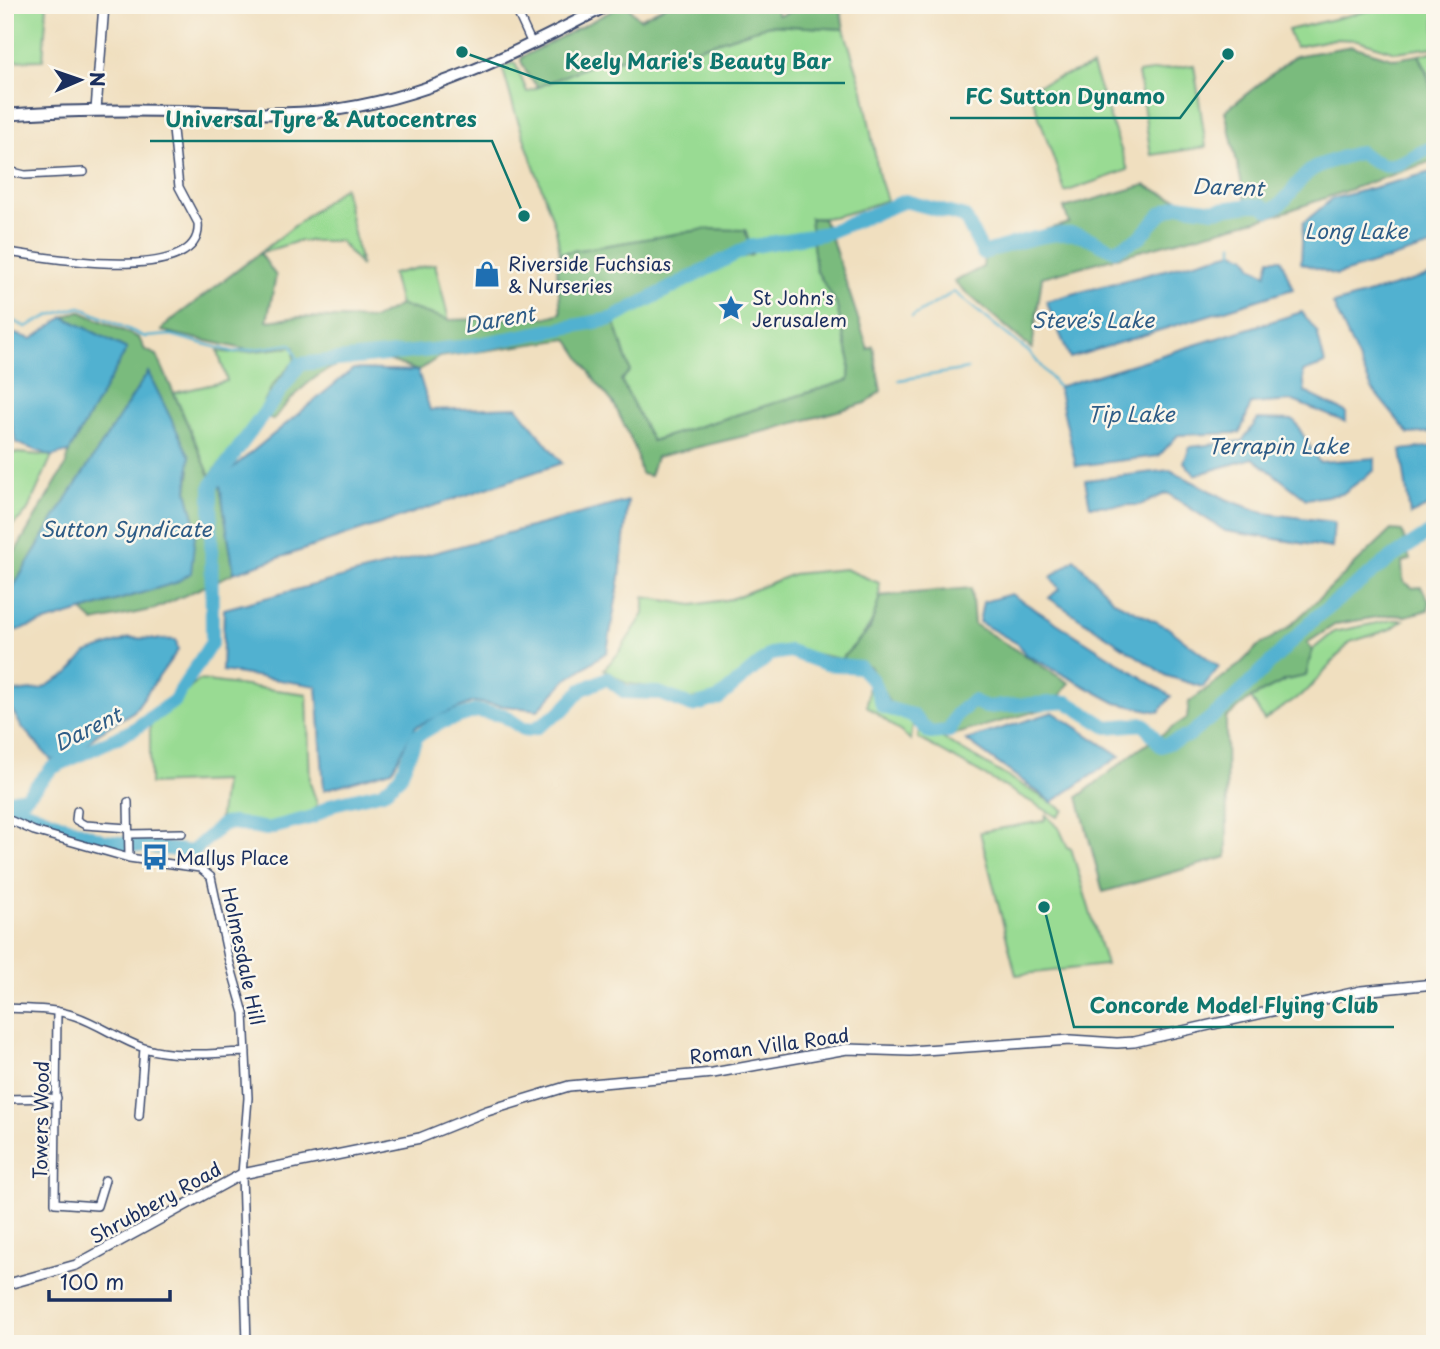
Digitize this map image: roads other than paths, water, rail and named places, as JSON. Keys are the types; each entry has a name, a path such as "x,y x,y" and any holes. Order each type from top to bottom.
{"main road":[{"path":"5,115 96,110 300,112 351,107 440,83 486,65 608,5"}],"street":[{"path":"96,110 104,5"},
{"path":"514,5 532,44"},
{"path":"8,252 94,264 136,263 172,256 194,243 199,229 198,223 180,187 171,111"},
{"path":"5,150 8,168 18,174 84,172"},
{"path":"5,818 34,831 130,856 128,802"},
{"path":"77,811 76,820 85,825 129,834 182,834"},
{"name":"Holmesdale Hill","path":"130,856 205,870 211,877 216,893 228,957 244,1013 248,1098 242,1174 247,1344"},
{"name":"Roman Villa Road","path":"242,1174 420,1138 487,1111 569,1086 713,1073 847,1049 910,1051 1070,1040 1134,1042 1361,991 1435,984"},
{"path":"5,1008 57,1011 83,1019 144,1048 181,1053 246,1052"},
{"name":"Towers Wood","path":"57,1011 55,1203 97,1206 105,1180"},
{"path":"139,1116 144,1048"},
{"path":"5,1099 57,1098"},
{"name":"Shrubbery Road","path":"5,1285 76,1265 242,1174"}],"water":[{"name":"Long Lake","path":"1435,171 1435,245 1336,275 1301,263 1303,223 1332,199"},
{"name":"Steve's Lake","path":"1233,252 1246,256 1253,267 1266,274 1270,259 1281,259 1293,289 1070,358 1046,301"},
{"path":"1435,274 1435,432 1409,434 1372,389 1333,304"},
{"name":"Tip Lake","path":"1302,312 1317,332 1325,364 1303,372 1305,392 1346,412 1346,422 1293,401 1251,404 1240,433 1178,435 1159,456 1076,466 1058,387"},
{"path":"64,317 127,349 69,452 52,456 16,443 5,395 5,331 32,339"},
{"path":"353,369 418,371 430,410 517,407 562,463 234,573 219,479"},
{"name":"Sutton Syndicate","path":"148,372 190,457 187,491 196,526 191,573 175,583 5,634 5,601"},
{"name":"Terrapin Lake","path":"1258,419 1294,420 1319,462 1375,458 1375,470 1342,494 1306,499 1253,458 1195,475 1184,462 1190,447 1242,441"},
{"path":"1435,446 1435,503 1410,515 1401,450"},
{"path":"1170,470 1228,500 1264,513 1334,522 1332,548 1225,531 1167,493 1140,505 1090,506 1085,480"},
{"path":"628,501 620,577 607,652 566,680 538,710 473,702 416,726 392,770 324,790 317,686 222,671 224,609"},
{"path":"1075,559 1114,601 1167,627 1219,667 1203,687 1167,676 1049,598 1059,589 1051,577"},
{"path":"1011,594 1171,696 1159,712 1116,703 1025,654 1018,644 979,622 983,602"},
{"path":"130,638 176,640 178,650 134,711 97,734 84,748 61,759 51,760 21,726 5,698 5,693 41,689 69,673 86,653"},
{"path":"1053,712 1120,756 1052,802 966,740"}],"waterway":[{"name":"Darent","path":"5,801 26,797 52,768 133,730 174,701 212,642 211,486 300,364 469,346 611,319 749,247 826,233 905,201 965,217 983,253 1058,234 1084,236 1115,250 1139,238 1162,213 1178,205 1214,210 1261,205 1269,210 1282,203 1307,174 1330,161 1360,152 1371,160 1390,165 1435,147"},
{"path":"1233,244 1233,252"},
{"path":"912,317 954,292 1030,353 1058,387"},
{"path":"5,317 26,327 51,315 80,307 145,337 171,335 234,352 291,344 300,364"},
{"path":"899,380 968,369"},
{"name":"Darent","path":"5,803 104,841 192,852 223,824 234,823 267,829 313,817 333,804 383,792 400,777 417,736 439,723 476,711 503,715 525,730 536,728 562,711 581,690 607,678 625,692 659,693 692,706 718,699 771,654 790,651 826,664 860,667 873,681 883,707 912,715 930,733 949,731 957,714 973,701 986,707 1067,702 1107,727 1144,724 1161,746 1188,736 1232,701 1316,617 1391,558 1435,529"}],"place":[{"name":"Keely Marie's Beauty Bar","path":"462,52"},
{"name":"FC Sutton Dynamo","path":"1228,54"},
{"name":"Universal Tyre & Autocentres","path":"524,216"},
{"name":"Riverside Fuchsias & Nurseries","path":"487,274"},
{"name":"St John's Jerusalem","path":"731,308"},
{"name":"Mallys Place","path":"155,857"},
{"name":"Concorde Model Flying Club","path":"1044,907"}]}
